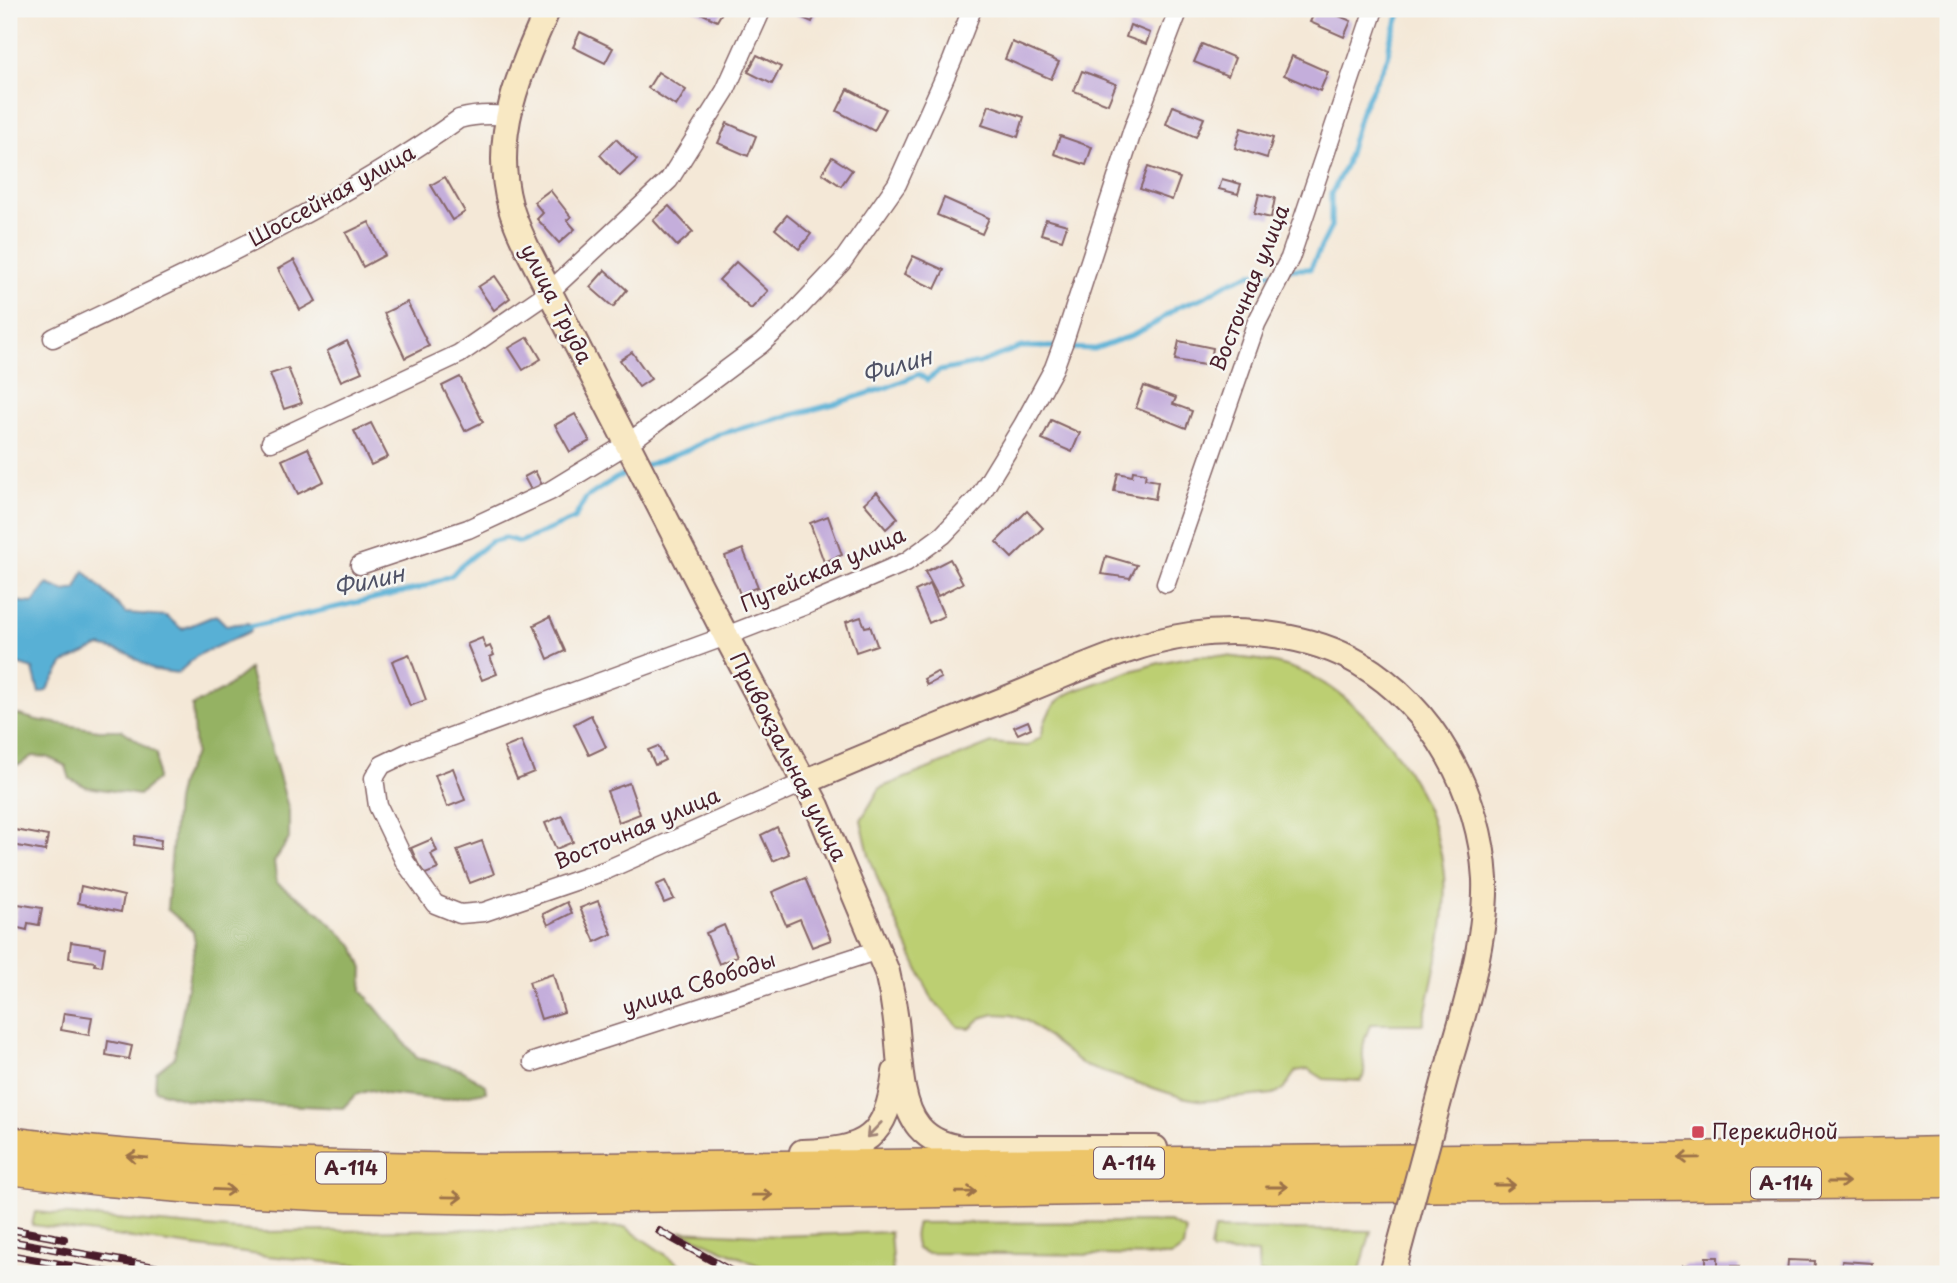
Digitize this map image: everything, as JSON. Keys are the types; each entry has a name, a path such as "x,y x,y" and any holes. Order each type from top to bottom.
{"highway":[{"name":"А-114","path":"9,1143 176,1160 342,1168 498,1170 1948,1153"},
{"name":"А-114","path":"9,1168 219,1189 338,1195 503,1198 1209,1187 1948,1182"}],"street":[{"path":"507,116 522,69 548,9"},
{"path":"271,442 459,354 549,292 669,180 725,91 762,9"},
{"path":"360,565 468,529 550,491 636,462 790,317 842,262 897,184 952,61 972,9"},
{"name":"Путейская улица","path":"484,912 460,914 435,904 405,863 379,806 374,778 382,765 407,753 808,604 906,562 943,536 979,497 1054,368 1133,129 1179,9"},
{"name":"Восточная улица","path":"1166,583 1256,324 1290,258 1374,9"},
{"name":"Шоссейная улица","path":"53,338 214,261 381,171 459,119 489,114 507,116"},
{"name":"улица Труда","path":"507,116 503,160 507,190 519,231 636,462"},
{"name":"Привокзальная улица","path":"636,462 817,806 887,972 898,1044"},
{"path":"805,782 1082,668 1167,640 1217,632 1247,632 1292,638 1358,663 1385,681 1405,698 1442,745 1460,776 1473,808 1485,878 1475,966 1391,1274"},
{"name":"Восточная улица","path":"484,912 604,871 805,782"},
{"name":"улица Свободы","path":"533,1062 878,950"},
{"path":"176,1160 835,1151 863,1141 884,1119 892,1090 898,1044"},
{"path":"898,1044 903,1083 911,1114 918,1126 944,1145 962,1148 1220,1148 1357,1161"}],"green space":[{"path":"1213,655 1261,660 1296,669 1332,688 1356,707 1397,754 1427,809 1437,838 1445,885 1439,946 1423,1024 1371,1024 1364,1044 1364,1073 1361,1081 1324,1079 1308,1069 1296,1071 1283,1090 1273,1094 1204,1101 1181,1097 1085,1066 1027,1021 1011,1015 995,1014 981,1018 970,1028 959,1027 932,999 881,888 869,855 861,820 880,788 992,743 1027,746 1041,737 1046,718 1054,706 1075,691 1153,664"},
{"path":"249,669 289,811 289,839 274,862 277,883 320,913 354,946 363,969 362,991 417,1058 462,1070 485,1085 486,1092 441,1100 371,1090 355,1095 343,1108 188,1100 155,1090 156,1072 174,1058 195,943 193,931 167,909 176,801 180,783 195,753 192,706 223,690"},
{"path":"9,714 98,730 122,730 157,754 157,779 139,795 87,787 70,779 66,766 47,757 32,756 21,764 9,766"},
{"path":"35,1212 262,1232 625,1227 694,1274 450,1274 267,1256 32,1225"},
{"path":"1169,1222 1186,1230 1183,1248 1172,1256 926,1253 917,1249 914,1239 917,1223"},
{"path":"1214,1229 1371,1231 1359,1274 1259,1274 1258,1253 1212,1252 1210,1249"},
{"path":"680,1231 779,1236 890,1232 893,1274 778,1274"}],"water":[{"path":"84,571 126,613 166,616 182,629 216,615 226,625 248,623 251,631 198,655 178,673 154,670 127,653 100,646 64,663 46,691 39,693 33,669 17,664 9,667 9,595 12,601 33,603 47,584 65,591 76,589"}],"building":[{"path":"693,9 724,9 717,21"},
{"path":"782,9 818,9 812,22"},
{"path":"1316,9 1323,9 1351,21 1344,37 1310,22"},
{"path":"1130,25 1150,33 1146,44 1126,37"},
{"path":"580,32 613,48 605,63 573,47"},
{"path":"1012,42 1059,62 1051,79 1005,59"},
{"path":"1202,44 1235,58 1228,76 1194,62"},
{"path":"757,55 781,67 772,84 748,72"},
{"path":"1292,56 1328,72 1320,91 1284,75"},
{"path":"1082,71 1116,84 1108,104 1074,91"},
{"path":"658,72 686,90 676,106 648,88"},
{"path":"848,89 886,109 874,131 837,111"},
{"path":"989,105 1024,117 1018,137 982,125"},
{"path":"1173,106 1204,118 1196,137 1166,124"},
{"path":"727,123 756,136 748,156 718,143"},
{"path":"1241,128 1273,138 1267,158 1235,148"},
{"path":"1060,136 1092,147 1086,165 1054,154"},
{"path":"616,139 637,160 620,176 600,155"},
{"path":"832,157 852,170 841,186 822,173"},
{"path":"1148,167 1180,178 1172,200 1140,189"},
{"path":"445,177 465,212 452,220 431,185"},
{"path":"1222,179 1241,184 1238,194 1219,189"},
{"path":"550,190 571,217 567,220 575,229 559,243 537,219 543,213 534,202"},
{"path":"1259,194 1275,198 1271,218 1254,214"},
{"path":"944,198 989,218 982,234 937,215"},
{"path":"669,206 693,232 677,246 653,220"},
{"path":"787,215 811,234 799,249 775,229"},
{"path":"1046,219 1067,225 1062,240 1041,234"},
{"path":"369,222 385,255 363,267 346,233"},
{"path":"913,256 944,270 935,289 904,274"},
{"path":"294,260 316,301 300,310 278,269"},
{"path":"736,262 768,291 751,309 719,280"},
{"path":"605,270 627,290 613,307 590,287"},
{"path":"495,276 510,298 494,310 478,287"},
{"path":"407,302 429,346 405,358 384,313"},
{"path":"528,337 541,359 523,370 509,348"},
{"path":"347,341 362,372 341,381 327,351"},
{"path":"1179,341 1213,348 1210,366 1175,360"},
{"path":"632,352 651,379 639,387 620,360"},
{"path":"288,368 302,403 284,409 270,374"},
{"path":"460,377 483,422 465,431 442,386"},
{"path":"1144,386 1176,398 1173,404 1192,411 1186,428 1136,408"},
{"path":"575,414 590,441 570,452 555,425"},
{"path":"1051,420 1080,433 1072,452 1042,439"},
{"path":"371,423 388,457 371,465 354,431"},
{"path":"308,448 324,481 298,494 282,460"},
{"path":"535,471 542,485 531,490 524,477"},
{"path":"1133,471 1146,473 1145,479 1158,481 1155,499 1114,491 1118,473 1132,476"},
{"path":"877,492 898,518 886,529 864,503"},
{"path":"1027,511 1043,528 1012,558 996,542"},
{"path":"828,516 842,555 824,562 810,523"},
{"path":"743,549 758,587 740,594 725,556"},
{"path":"1106,556 1137,565 1130,578 1101,574"},
{"path":"950,559 963,583 938,596 925,572"},
{"path":"930,584 944,616 929,623 915,591"},
{"path":"550,617 565,651 548,659 534,625"},
{"path":"861,617 865,627 870,626 877,645 856,652 846,622"},
{"path":"482,638 486,648 490,646 494,655 490,657 497,674 482,680 467,644"},
{"path":"409,654 426,700 410,706 392,661"},
{"path":"937,672 941,678 927,685 924,679"},
{"path":"591,715 606,747 589,755 574,724"},
{"path":"1028,721 1031,728 1018,734 1014,727"},
{"path":"521,741 534,772 517,779 504,748"},
{"path":"658,746 665,760 655,765 648,750"},
{"path":"453,768 465,800 447,807 435,775"},
{"path":"629,783 640,814 619,822 607,791"},
{"path":"562,816 573,842 556,849 545,823"},
{"path":"777,827 789,854 773,861 761,835"},
{"path":"15,830 48,836 45,851 12,845"},
{"path":"135,836 161,840 160,849 134,845"},
{"path":"432,839 437,851 431,854 438,869 423,875 411,848"},
{"path":"482,841 494,874 470,883 457,850"},
{"path":"805,878 831,940 812,947 800,919 786,925 772,892"},
{"path":"665,881 674,899 664,903 656,885"},
{"path":"81,886 124,896 121,912 78,903"},
{"path":"598,901 612,934 595,942 580,908"},
{"path":"567,902 572,913 548,925 543,914"},
{"path":"18,904 42,908 39,925 28,923 27,930 14,927"},
{"path":"724,925 737,956 719,964 706,933"},
{"path":"71,942 105,947 102,966 94,965 95,962 69,958"},
{"path":"553,974 564,1012 541,1019 529,982"},
{"path":"64,1013 92,1017 89,1035 61,1030"},
{"path":"108,1041 132,1046 129,1059 106,1055"},
{"path":"1706,1257 1718,1257 1718,1266 1739,1266 1738,1274 1683,1274 1683,1265 1706,1265"},
{"path":"1788,1260 1815,1261 1814,1274 1787,1274"},
{"path":"1842,1261 1872,1263 1871,1274 1841,1274"}],"waterway":[{"name":"Филин","path":"1289,269 1310,269 1331,227 1331,194 1346,164 1361,111 1388,57 1390,40 1402,9"},
{"name":"Филин","path":"1066,348 1095,349 1133,335 1176,308 1204,297 1228,283 1250,274 1279,270"},
{"name":"Филин","path":"647,465 690,449 716,435 834,404 919,374 927,380 939,371 979,363 1021,347 1057,347"},
{"name":"Филин","path":"245,628 420,588 452,575 490,542 505,538 520,542 574,519 586,498 616,478 635,471"}],"railway":[{"path":"9,1229 64,1239"},
{"path":"659,1231 736,1274"},
{"path":"9,1241 194,1274"},
{"path":"9,1255 116,1274"}],"place":[{"name":"Перекидной","path":"1698,1132"}]}
